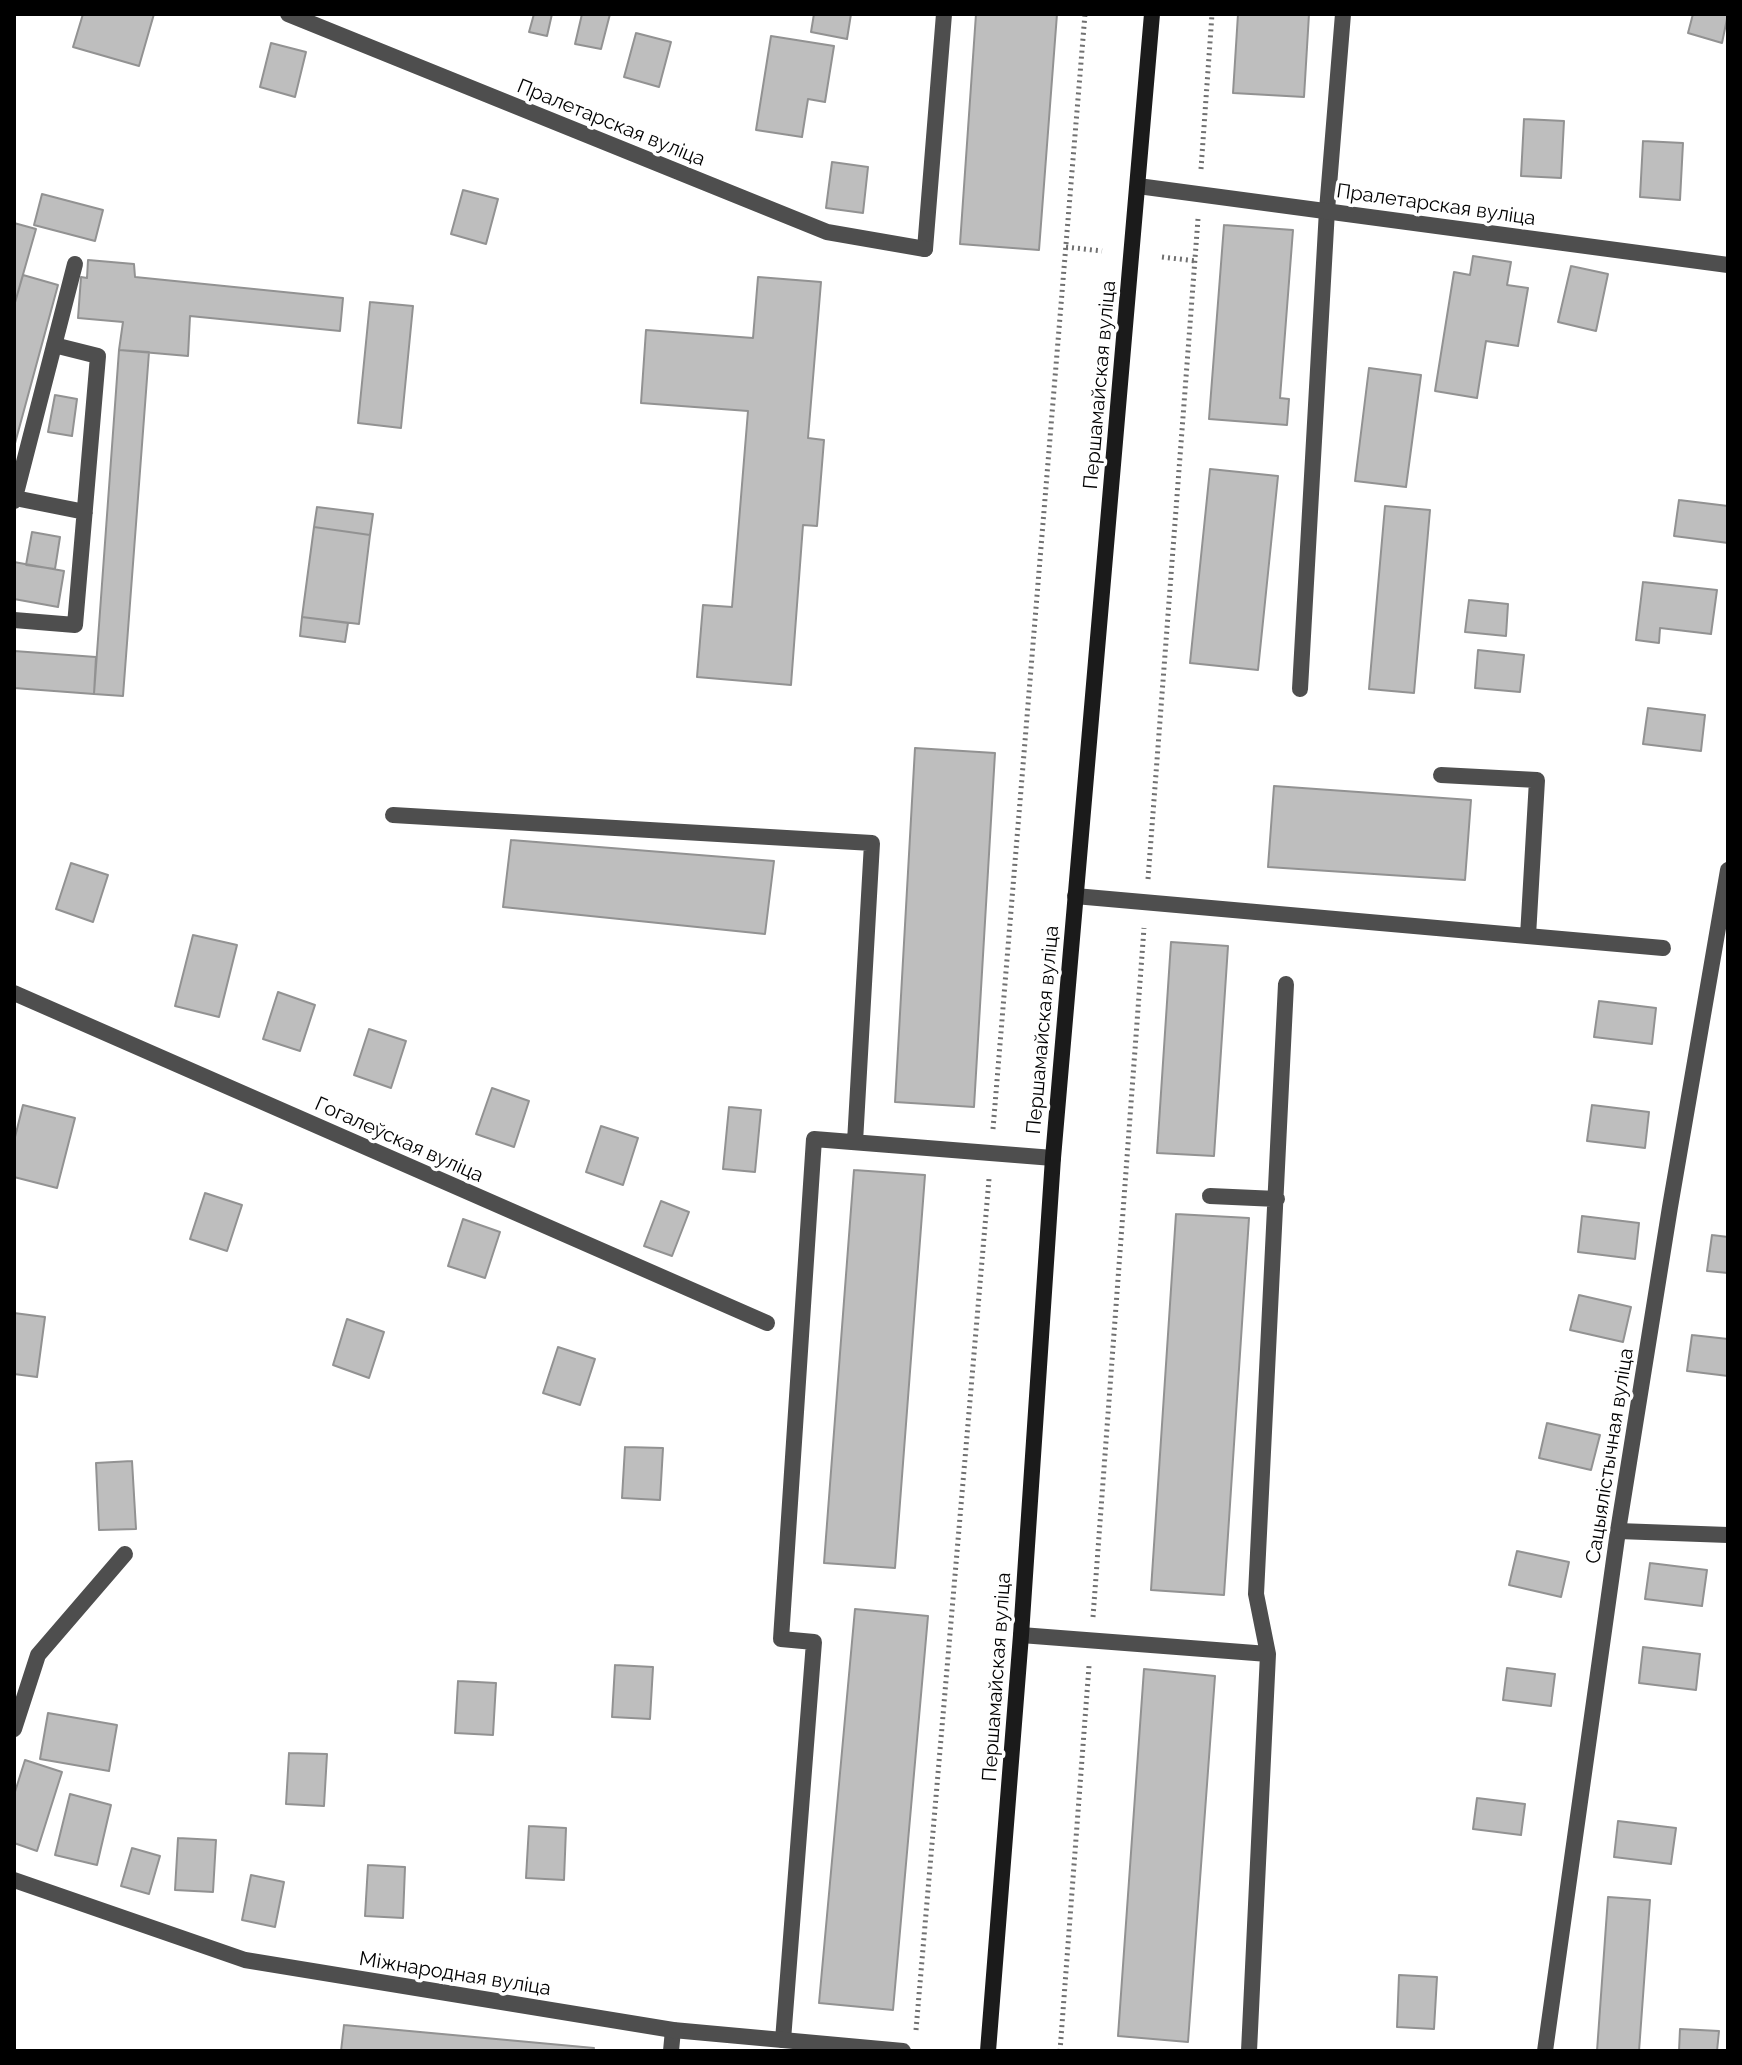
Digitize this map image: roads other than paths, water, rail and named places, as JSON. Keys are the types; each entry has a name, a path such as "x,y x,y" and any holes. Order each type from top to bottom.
{"main road":[{"name":"Першамайская вуліца","path":"988,2051 1021,1635 1053,1158 1152,14"}],"street":[{"name":"Пралетарская вуліца","path":"288,14 827,232 925,249 944,14"},
{"path":"1300,689 1327,210 1343,14"},
{"name":"Пралетарская вуліца","path":"1138,186 1728,265"},
{"path":"75,264 14,500 85,512"},
{"path":"14,620 75,625 98,356 54,345"},
{"path":"1441,775 1537,780 1528,936"},
{"path":"393,815 872,843 855,1142"},
{"name":"Сацыялістычная вуліца","path":"1545,2051 1618,1531 1728,870"},
{"path":"1075,896 1663,948"},
{"path":"1249,2051 1268,1654 1256,1594 1286,984"},
{"name":"Гогалеўская вуліца","path":"14,993 767,1323"},
{"path":"783,2040 814,1642 781,1639 814,1139 1053,1158"},
{"path":"1210,1196 1277,1199"},
{"path":"1618,1531 1728,1535"},
{"path":"14,1729 38,1655 125,1554"},
{"path":"1021,1635 1268,1654"},
{"name":"Міжнародная вуліца","path":"14,1880 245,1960 673,2030 903,2051"},
{"path":"671,2051 673,2030"}]}
